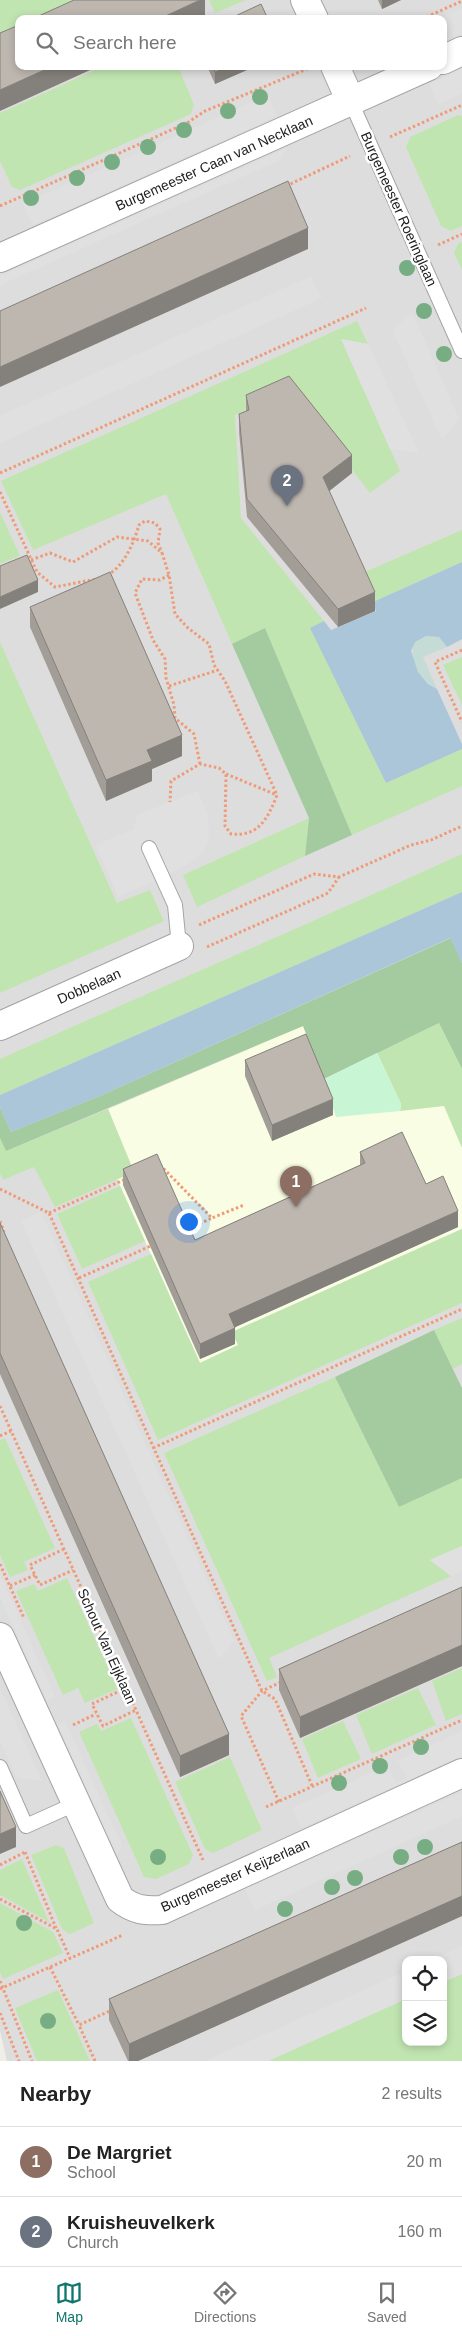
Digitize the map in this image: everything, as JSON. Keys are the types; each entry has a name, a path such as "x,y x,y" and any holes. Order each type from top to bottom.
{"street":[{"path":"305,0 312,15"},
{"path":"447,58 462,51"},
{"name":"Burgemeester Roeringlaan","path":"337,70 351,102"},
{"name":"Burgemeester Caan van Necklaan","path":"0,258 420,70"},
{"name":"Dobbelaan","path":"0,1026 179,946"},
{"path":"0,1637 120,1899 131,1908"},
{"name":"Burgemeester Keijzerlaan","path":"131,1908 145,1911 162,1910 462,1773"}],"lane":[{"name":"Burgemeester Roeringlaan","path":"351,102 462,351"},
{"path":"149,848 175,905 179,946"},
{"path":"0,1767 26,1826 75,1804"}],"path":[{"path":"431,15 462,1"},
{"path":"0,206 187,122 205,110 303,70"},
{"path":"283,187 462,104"},
{"path":"0,472 366,308"},
{"path":"0,492 37,572 55,587 103,577 114,572 135,540 139,525 145,521 154,523 160,529 158,542 169,575 175,614 188,628 209,644 214,665 226,681 277,795 268,820 242,835 230,834 225,826 226,774"},
{"path":"31,560 50,553 73,562 117,537 148,542 162,553"},
{"path":"169,575 160,580 142,579 136,593 153,640 165,659 168,686 174,705 175,718 194,734 200,764"},
{"path":"462,650 435,662 462,722"},
{"path":"168,686 218,670"},
{"path":"170,802 171,780 200,764 219,768 226,774 277,795"},
{"path":"339,877 314,874 190,929 179,946 195,953 328,893 339,877 411,844 431,840 462,826"},
{"path":"152,1168 160,1165 212,1218"},
{"path":"49,1213 134,1176"},
{"path":"0,1189 49,1213 262,1691 275,1699 313,1788"},
{"path":"185,1230 244,1204"},
{"path":"0,1222 4,1232"},
{"path":"79,1278 158,1243"},
{"path":"153,1448 462,1309"},
{"name":"Schout Van Eijklaan","path":"0,1408 214,1886"},
{"path":"0,1436 11,1431"},
{"path":"64,1549 30,1565 40,1585 73,1570"},
{"path":"10,1586 35,1575"},
{"path":"279,1802 241,1716 262,1691 281,1682"},
{"path":"126,1688 92,1704 96,1714 103,1726 136,1710"},
{"path":"72,1725 96,1714"},
{"path":"266,1808 462,1720"},
{"path":"25,1852 70,1958"},
{"path":"0,1899 57,1929"},
{"path":"2,1988 128,1930 133,1926 131,1908"},
{"path":"50,1967 95,2061"},
{"path":"0,1981 32,2061"},
{"path":"79,2025 114,2009"},
{"path":"0,2013 19,2061"}],"shaded area":[{"path":"0,0 462,0 462,2061 7,2061 0,2031"},
{"path":"462,8 462,33 447,39 447,15"},
{"path":"462,69 462,94 438,105 429,84"},
{"path":"268,95 277,116 33,225 23,204"},
{"path":"287,148 280,160 0,285 0,276"},
{"path":"311,276 322,298 0,443 0,416"},
{"path":"412,312 459,419 442,440 393,331"},
{"path":"341,339 368,344 419,453 390,449"},
{"path":"462,562 462,639 447,647 439,637 426,636 415,642 411,651 418,672 428,684 437,689 462,744 462,749 386,783 310,628 324,621 331,630 376,611 373,602"},
{"path":"426,636 439,637 447,647 423,657 437,689 425,681 414,663 414,642"},
{"path":"198,791 208,815 209,839 202,854 182,868 118,897 96,845 134,829 137,815"},
{"path":"462,892 462,963 450,938 102,1095 11,1132 0,1107 0,1095"},
{"path":"439,1023 462,1069 462,1229 232,1332 238,1345 200,1363 117,1179 134,1172 108,1109 303,1026 324,1079"},
{"path":"41,1212 234,1641 219,1659 21,1221"},
{"path":"462,1546 462,1571 451,1576 430,1560"},
{"path":"0,1575 55,1697 47,1701 0,1597"},
{"path":"0,1688 42,1781 17,1778 0,1741"},
{"path":"65,1722 122,1845 117,1856 58,1725"},
{"path":"462,1731 462,1756 301,1828 292,1808 388,1765 396,1783 406,1778 398,1760"},
{"path":"462,1792 462,1816 255,1910 245,1889"},
{"path":"462,1946 462,1974 447,1980 447,1956 440,1956"},
{"path":"402,1973 402,2001 268,2061 205,2061"}],"green space":[{"path":"0,0 89,0 56,15 15,15 15,33 0,39"},
{"path":"209,0 246,0 215,13"},
{"path":"95,70 180,70 194,105 191,114 20,190 12,187 0,161 0,113"},
{"path":"458,115 462,116 462,226 451,231 441,226 406,147 410,137"},
{"path":"462,242 462,270 454,253 458,244"},
{"path":"357,321 368,344 341,339 400,471 370,493 290,390 235,415 241,518 324,621 311,628 386,783 462,749 462,786 352,835 265,628 232,644 166,494 33,550 1,481"},
{"path":"0,512 20,556 0,564"},
{"path":"462,530 462,562 373,602 360,574"},
{"path":"265,628 352,835 305,856 309,818 232,644"},
{"path":"0,642 117,903 150,890 164,921 0,993"},
{"path":"462,657 462,705 443,665"},
{"path":"309,818 305,856 197,907 183,875"},
{"path":"462,854 462,892 0,1095 0,1059"},
{"path":"451,938 462,963 462,1069 439,1023 324,1079 303,1026 6,1151 0,1138 0,1107 11,1132 102,1095"},
{"path":"439,1023 462,1069 462,1148 444,1106 400,1111 401,1104 377,1053"},
{"path":"377,1053 401,1104 400,1111 336,1117 324,1079"},
{"path":"108,1109 134,1172 55,1207 34,1167 3,1180 0,1173 0,1138 6,1151"},
{"path":"120,1186 145,1241 82,1269 57,1214"},
{"path":"462,1229 462,1303 158,1440 88,1282 151,1254 200,1363 238,1345 232,1332"},
{"path":"462,1318 462,1364 453,1369 434,1330"},
{"path":"434,1330 462,1388 462,1478 399,1507 335,1377"},
{"path":"335,1377 399,1507 462,1478 462,1546 430,1560 451,1576 269,1658 277,1677 267,1681 164,1453"},
{"path":"5,1438 55,1548 24,1562 28,1570 10,1577 0,1555 0,1440"},
{"path":"67,1578 118,1689 85,1703 78,1688 63,1695 16,1591 34,1584 38,1591"},
{"path":"462,1668 462,1714 446,1721 432,1681"},
{"path":"418,1688 436,1725 372,1754 356,1715"},
{"path":"131,1718 193,1855 189,1864 156,1879 144,1877 79,1732 97,1724 101,1731"},
{"path":"343,1721 361,1759 318,1778 302,1739"},
{"path":"230,1757 262,1830 213,1853 205,1849 175,1782"},
{"path":"56,1845 64,1848 94,1923 70,1934 62,1929 31,1855"},
{"path":"22,1859 49,1922 0,1895 0,1870"},
{"path":"0,1903 53,1932 63,1953 3,1979 0,1972"},
{"path":"462,1974 462,2061 268,2061 402,2001 402,2046 447,2046 447,1980"},
{"path":"58,1990 90,2061 37,2061 15,2008"}],"building":[{"path":"74,0 200,0 168,15 41,15"},
{"path":"261,4 266,15 238,15"},
{"path":"15,27 15,70 44,70 0,90 0,33"},
{"path":"288,181 308,228 0,367 0,311"},
{"path":"289,376 352,455 323,477 375,592 338,609 247,499 239,414 249,410 246,395"},
{"path":"27,555 38,580 0,597 0,566"},
{"path":"110,572 182,735 147,750 152,761 106,780 30,607"},
{"path":"306,1034 333,1099 272,1125 245,1060"},
{"path":"402,1132 426,1184 443,1176 458,1211 229,1314 235,1328 200,1344 123,1169 157,1154 195,1240 365,1163 360,1152"},
{"path":"0,1223 229,1734 180,1756 0,1353"},
{"path":"462,1587 462,1645 300,1717 279,1669"},
{"path":"0,1791 16,1827 0,1834"},
{"path":"462,1842 462,1896 129,2044 109,1999"}],"place":[{"name":"Kruisheuvelkerk","path":"287,506"},
{"name":"De Margriet","path":"296,1207"}]}
